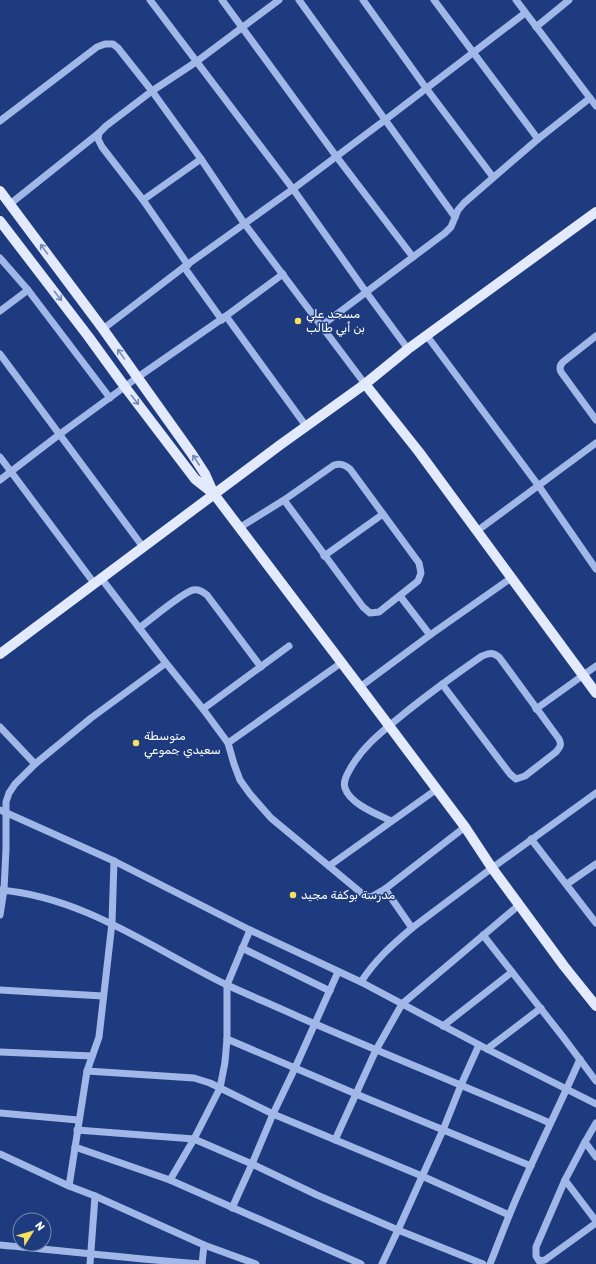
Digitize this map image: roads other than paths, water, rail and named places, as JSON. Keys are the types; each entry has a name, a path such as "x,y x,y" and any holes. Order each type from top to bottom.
{"main road":[{"path":"0,191 138,377 205,474 214,494 437,789 465,827 492,868 564,966 595,1001"},
{"path":"0,654 214,494 365,384 408,349 596,212"},
{"path":"0,220 195,479 214,494"},
{"path":"365,384 419,452 596,693"}],"street":[{"path":"150,0 293,189 408,349"},
{"path":"222,0 336,156 413,257"},
{"path":"10,204 106,126 152,91 196,62 279,0"},
{"path":"299,0 455,217"},
{"path":"362,0 493,177"},
{"path":"434,0 538,139"},
{"path":"516,0 596,106"},
{"path":"536,26 569,0"},
{"path":"103,329 244,223 293,189 526,13"},
{"path":"0,121 97,47 105,44 113,44 118,48 152,91 201,159 244,223 365,384"},
{"path":"321,326 445,233 451,227 458,210 464,203 538,139 590,98"},
{"path":"99,133 98,139 102,147 143,200 186,266 306,426"},
{"path":"143,200 201,159"},
{"path":"0,258 28,290 110,398"},
{"path":"0,480 138,377 224,318 283,274"},
{"path":"0,311 28,290"},
{"path":"427,336 538,486 596,569"},
{"path":"596,336 560,364 559,368 560,372 596,420"},
{"path":"0,354 144,547"},
{"path":"477,531 596,443"},
{"path":"0,457 98,581 139,628 203,709 228,743 240,780 250,794 271,818 365,896 371,898 385,889 465,827"},
{"path":"239,528 284,500 334,465 338,463 342,464 350,469 419,563 421,577 379,612 370,613 363,607 324,556 284,500"},
{"path":"324,556 383,514"},
{"path":"360,687 511,578"},
{"path":"139,628 182,596 192,590 199,590 207,595 261,667"},
{"path":"400,596 430,635"},
{"path":"203,709 289,646"},
{"path":"391,821 356,802 345,790 345,778 351,766 372,740 442,684 482,656 489,653 494,653 499,657 561,743 560,747 556,752 525,776 516,779 510,774 442,684"},
{"path":"0,915 6,849 3,812 9,793 15,784 34,764 91,718 166,663"},
{"path":"228,743 341,663"},
{"path":"536,709 596,666"},
{"path":"0,727 34,764"},
{"path":"329,866 437,789"},
{"path":"361,982 389,947 412,928 531,839 596,793"},
{"path":"3,812 114,861 250,930 361,982 479,1045 596,1104"},
{"path":"531,839 596,923"},
{"path":"69,1186 78,1120 87,1071 99,1037 112,923 114,861"},
{"path":"567,884 596,864"},
{"path":"385,889 412,928"},
{"path":"2,890 67,904 112,923 227,985 376,1050 550,1122"},
{"path":"335,1140 376,1050 402,1004 519,905"},
{"path":"170,1180 194,1139 220,1088 225,1062 227,1039 227,985 250,930"},
{"path":"483,935 596,1081"},
{"path":"242,948 330,991"},
{"path":"232,1208 338,972"},
{"path":"443,1026 512,972"},
{"path":"0,990 103,996"},
{"path":"487,1049 541,1008"},
{"path":"227,1039 531,1166"},
{"path":"382,1264 443,1130 479,1045"},
{"path":"0,1052 92,1056"},
{"path":"490,1264 509,1215 550,1122 580,1059"},
{"path":"87,1071 194,1078 210,1083 273,1114 422,1176 509,1215"},
{"path":"0,1113 78,1120"},
{"path":"565,1180 596,1222 545,1260 539,1261 536,1256 536,1247 565,1180 596,1123"},
{"path":"77,1130 194,1139 252,1164 317,1195 398,1230 483,1264"},
{"path":"585,1142 596,1157"},
{"path":"75,1147 170,1180 361,1264"},
{"path":"0,1154 204,1245 256,1264"},
{"path":"90,1264 95,1196"},
{"path":"0,1245 202,1264 204,1245"}],"place":[{"name":"مسجد علي بن أبي طالب","path":"298,321"},
{"name":"متوسطة سعيدي جموعي","path":"136,743"},
{"name":"مدرسة بوكفة مجيد","path":"293,895"}]}
